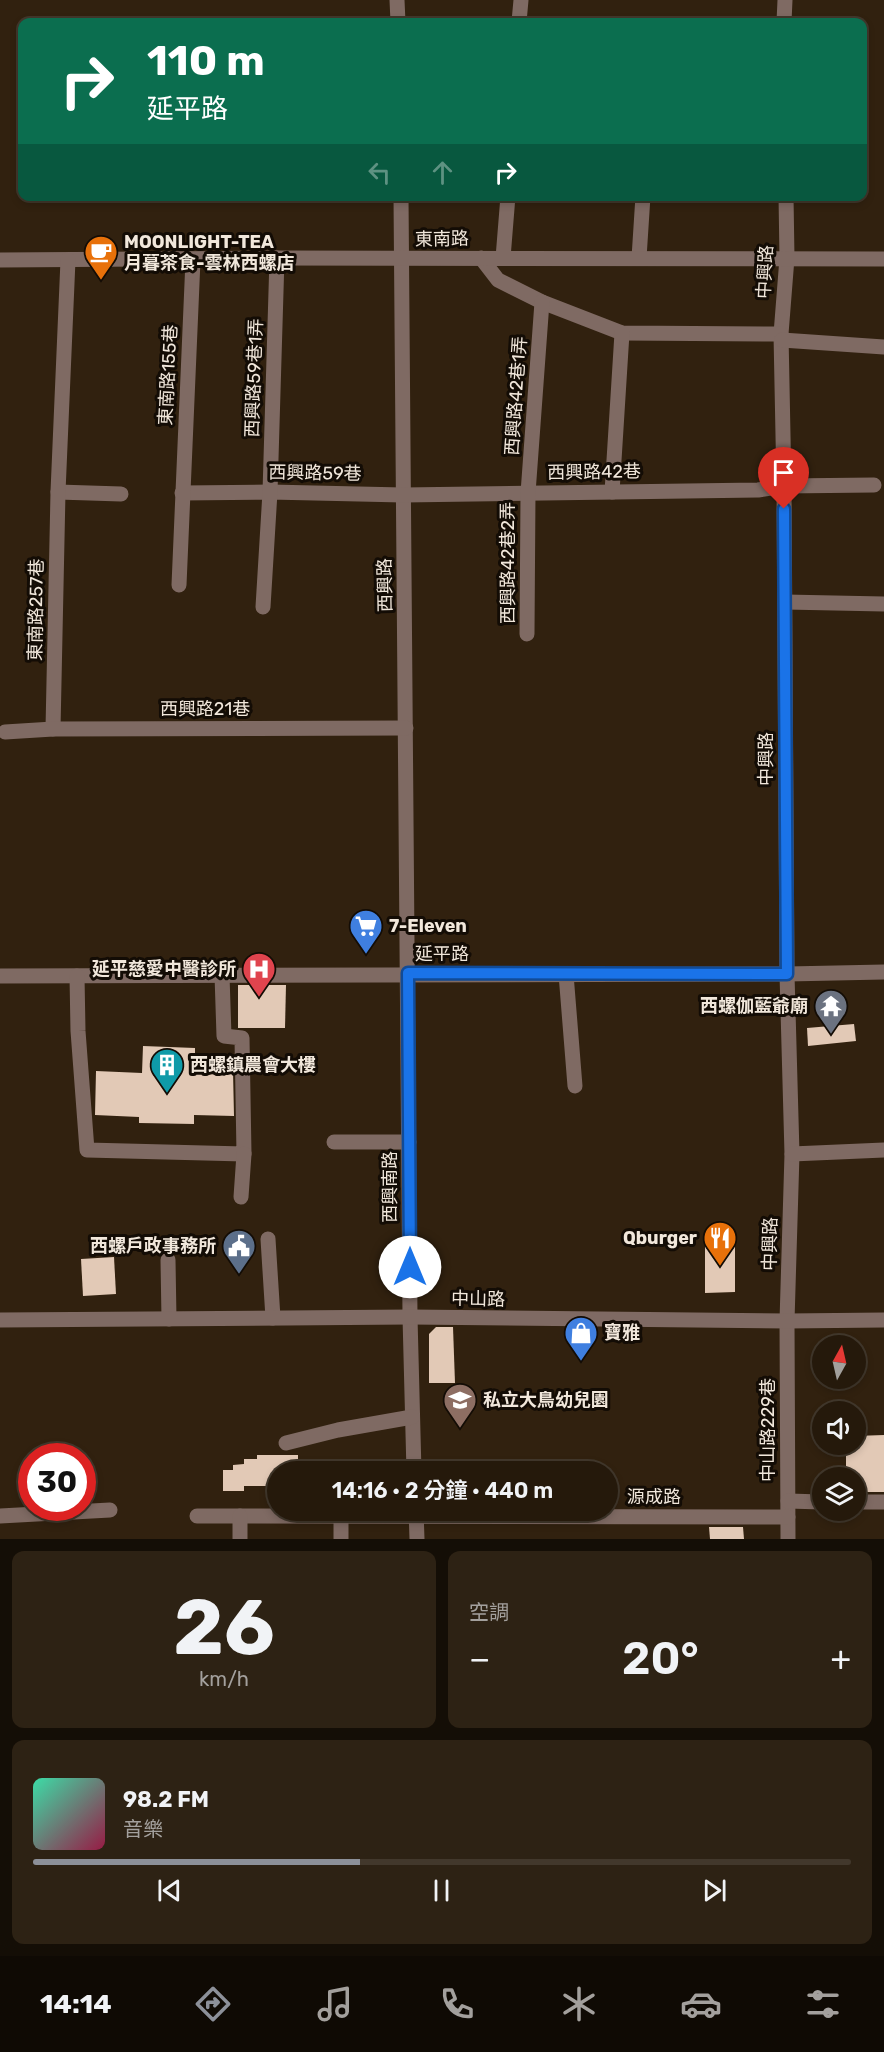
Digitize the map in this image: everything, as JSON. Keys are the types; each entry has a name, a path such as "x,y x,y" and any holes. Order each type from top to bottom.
{"street":[{"path":"397,0 398,18"},
{"path":"519,18 521,0"},
{"path":"784,18 785,0"},
{"name":"西興路","path":"401,201 408,973"},
{"path":"504,258 508,201"},
{"path":"639,258 643,201"},
{"name":"中興路","path":"786,201 787,258 781,337 787,974 792,1154 787,1321"},
{"name":"西興路59巷1弄","path":"263,607 270,492 277,258"},
{"path":"481,258 498,280 542,302 622,333 781,337 884,347"},
{"name":"東南路","path":"0,260 787,258 884,260"},
{"name":"東南路257巷","path":"54,729 58,492 68,260"},
{"name":"東南路155巷","path":"179,585 193,260"},
{"name":"西興路42巷1弄","path":"528,493 542,302"},
{"path":"612,492 622,333"},
{"name":"西興路42巷","path":"403,495 758,490 784,486 874,485"},
{"path":"58,492 121,494"},
{"name":"西興路59巷","path":"182,493 403,495"},
{"name":"西興路42巷2弄","path":"527,634 528,493"},
{"path":"785,602 884,604"},
{"name":"西興路21巷","path":"5,732 54,729 406,728"},
{"name":"延平路","path":"0,976 884,972"},
{"name":"西興南路","path":"408,973 410,1317 414,1461"},
{"path":"566,974 575,1086"},
{"path":"222,975 224,1036 242,1038 244,1154 242,1197"},
{"path":"76,976 87,1150 244,1154"},
{"path":"334,1142 409,1142"},
{"path":"792,1154 884,1150"},
{"path":"268,1239 273,1318"},
{"path":"168,1260 169,1319"},
{"name":"中山路","path":"0,1320 410,1317 884,1320"},
{"name":"中山路229巷","path":"787,1321 788,1539"},
{"path":"286,1443 338,1430 412,1417"},
{"path":"866,1502 884,1502"},
{"name":"源成路","path":"618,1511 788,1509 812,1504"},
{"path":"0,1516 110,1510"},
{"name":"源成路","path":"197,1516 267,1516"},
{"path":"240,1516 240,1539"},
{"path":"341,1521 341,1539"},
{"path":"416,1521 417,1539"}],"building":[{"path":"238,985 286,985 285,1028 238,1028"},
{"name":"西螺伽藍爺廟","path":"854,1024 856,1041 808,1046 807,1028"},
{"name":"西螺鎮農會大樓","path":"143,1046 195,1048 195,1070 233,1071 234,1116 194,1115 194,1124 139,1123 139,1117 95,1115 96,1071 142,1073"},
{"name":"Qburger","path":"705,1241 735,1241 735,1292 705,1293"},
{"path":"114,1257 116,1294 83,1296 81,1259"},
{"path":"436,1327 453,1327 455,1383 429,1383 429,1334"},
{"path":"884,1435 884,1492 866,1492 866,1467 846,1467 846,1455 866,1455 866,1436"},
{"path":"257,1455 298,1455 298,1461 267,1461 267,1486 244,1486 244,1491 223,1491 223,1470 233,1470 233,1465 244,1464 244,1459 257,1459"},
{"path":"709,1527 743,1527 744,1539 710,1539"}],"place":[{"name":"MOONLIGHT-TEA 月暮茶食-雲林西螺店","path":"101,281"},
{"name":"7-Eleven","path":"366,955"},
{"name":"延平慈愛中醫診所","path":"259,998"},
{"name":"西螺伽藍爺廟","path":"831,1035"},
{"name":"西螺鎮農會大樓","path":"167,1094"},
{"name":"Qburger","path":"720,1267"},
{"name":"西螺戶政事務所","path":"239,1275"},
{"name":"寶雅","path":"581,1362"},
{"name":"私立大鳥幼兒園","path":"460,1429"}],"route":[{"path":"410,1267 408,973 787,974 784,509"}]}
